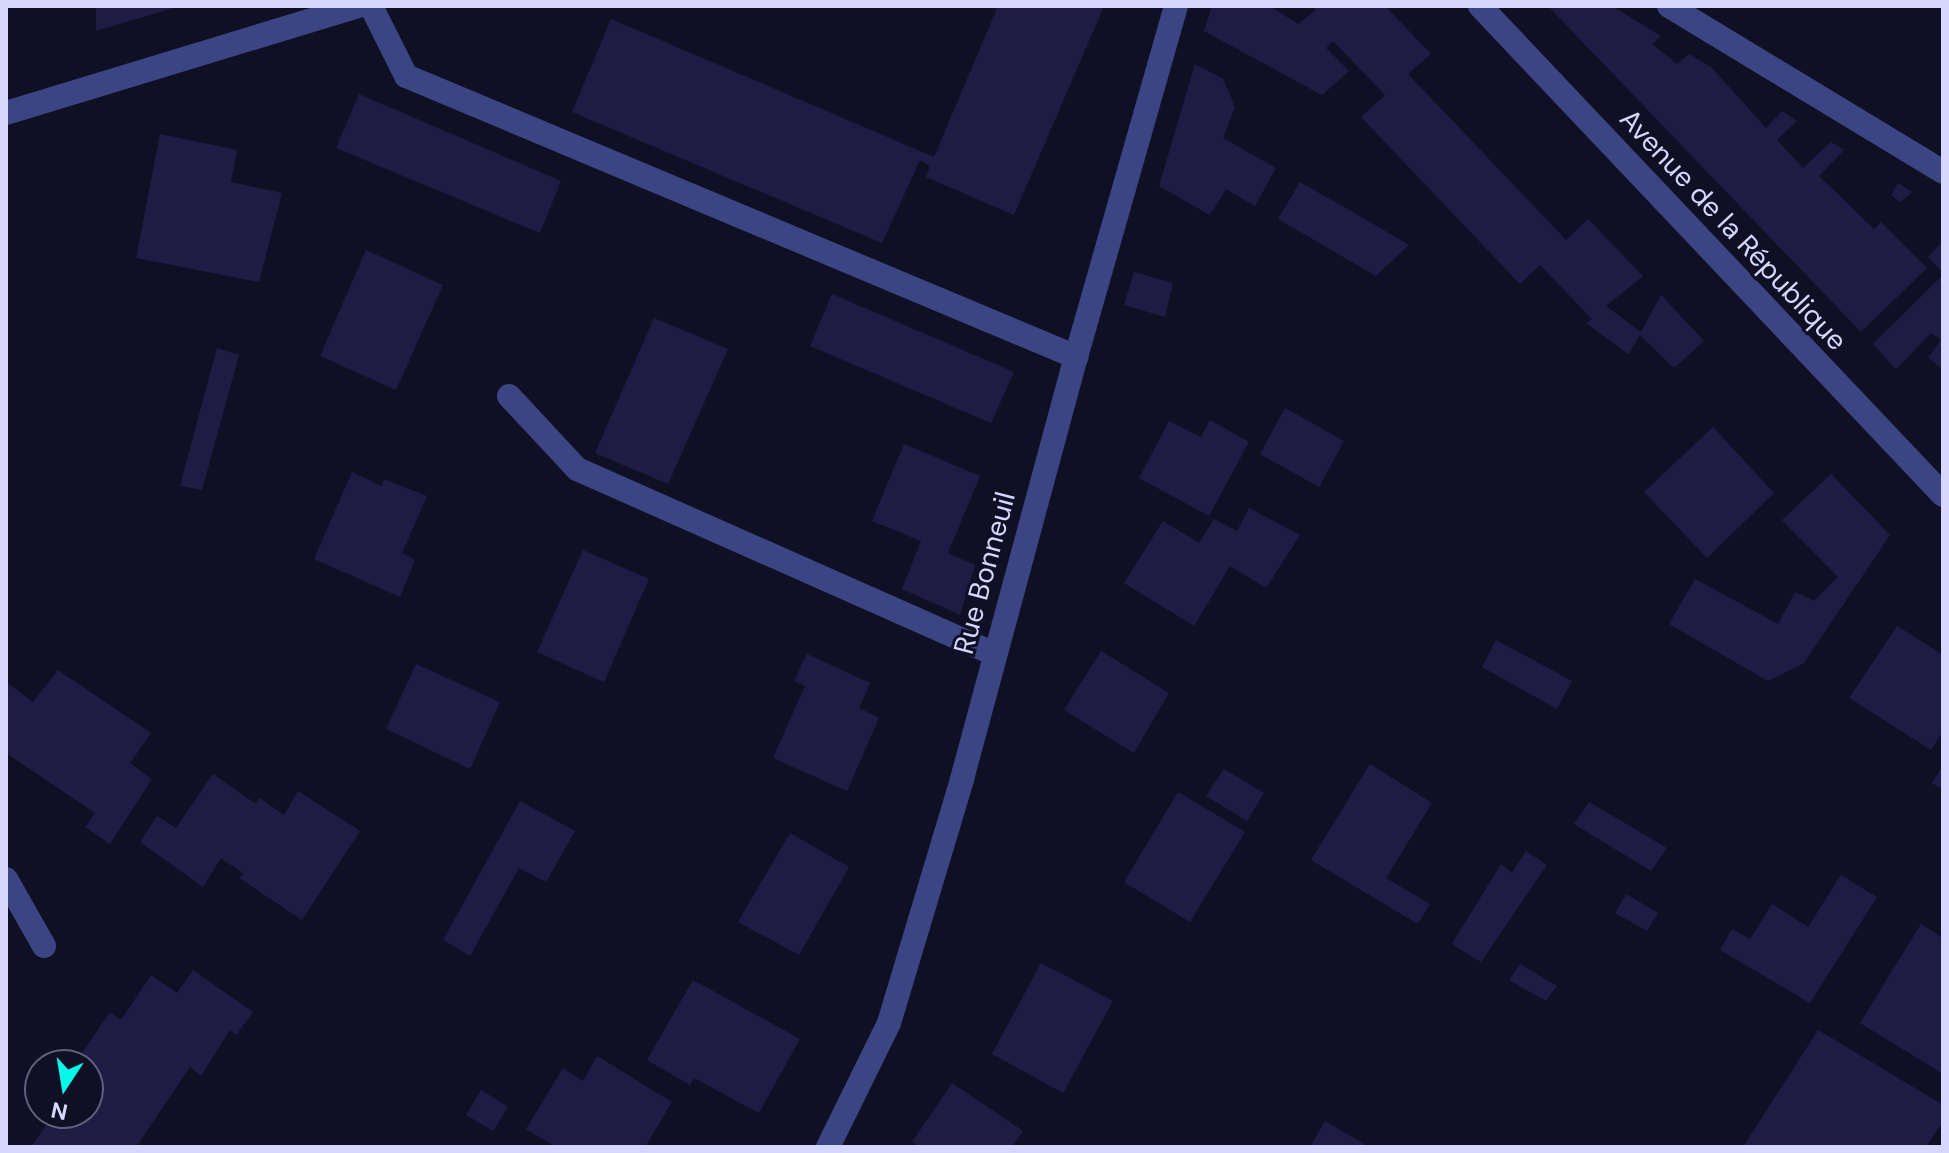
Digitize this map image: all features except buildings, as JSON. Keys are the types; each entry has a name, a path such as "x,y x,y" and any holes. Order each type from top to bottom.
{"street":[{"path":"6,113 358,6"},
{"path":"371,6 406,76 1076,357"},
{"name":"Rue Bonneuil","path":"828,1147 889,1023 962,779 1076,357 1176,6"},
{"name":"Avenue de la République","path":"1480,6 1943,495"},
{"path":"1669,6 1943,172"},
{"path":"509,396 577,469 994,654"},
{"path":"6,879 44,946"}]}
